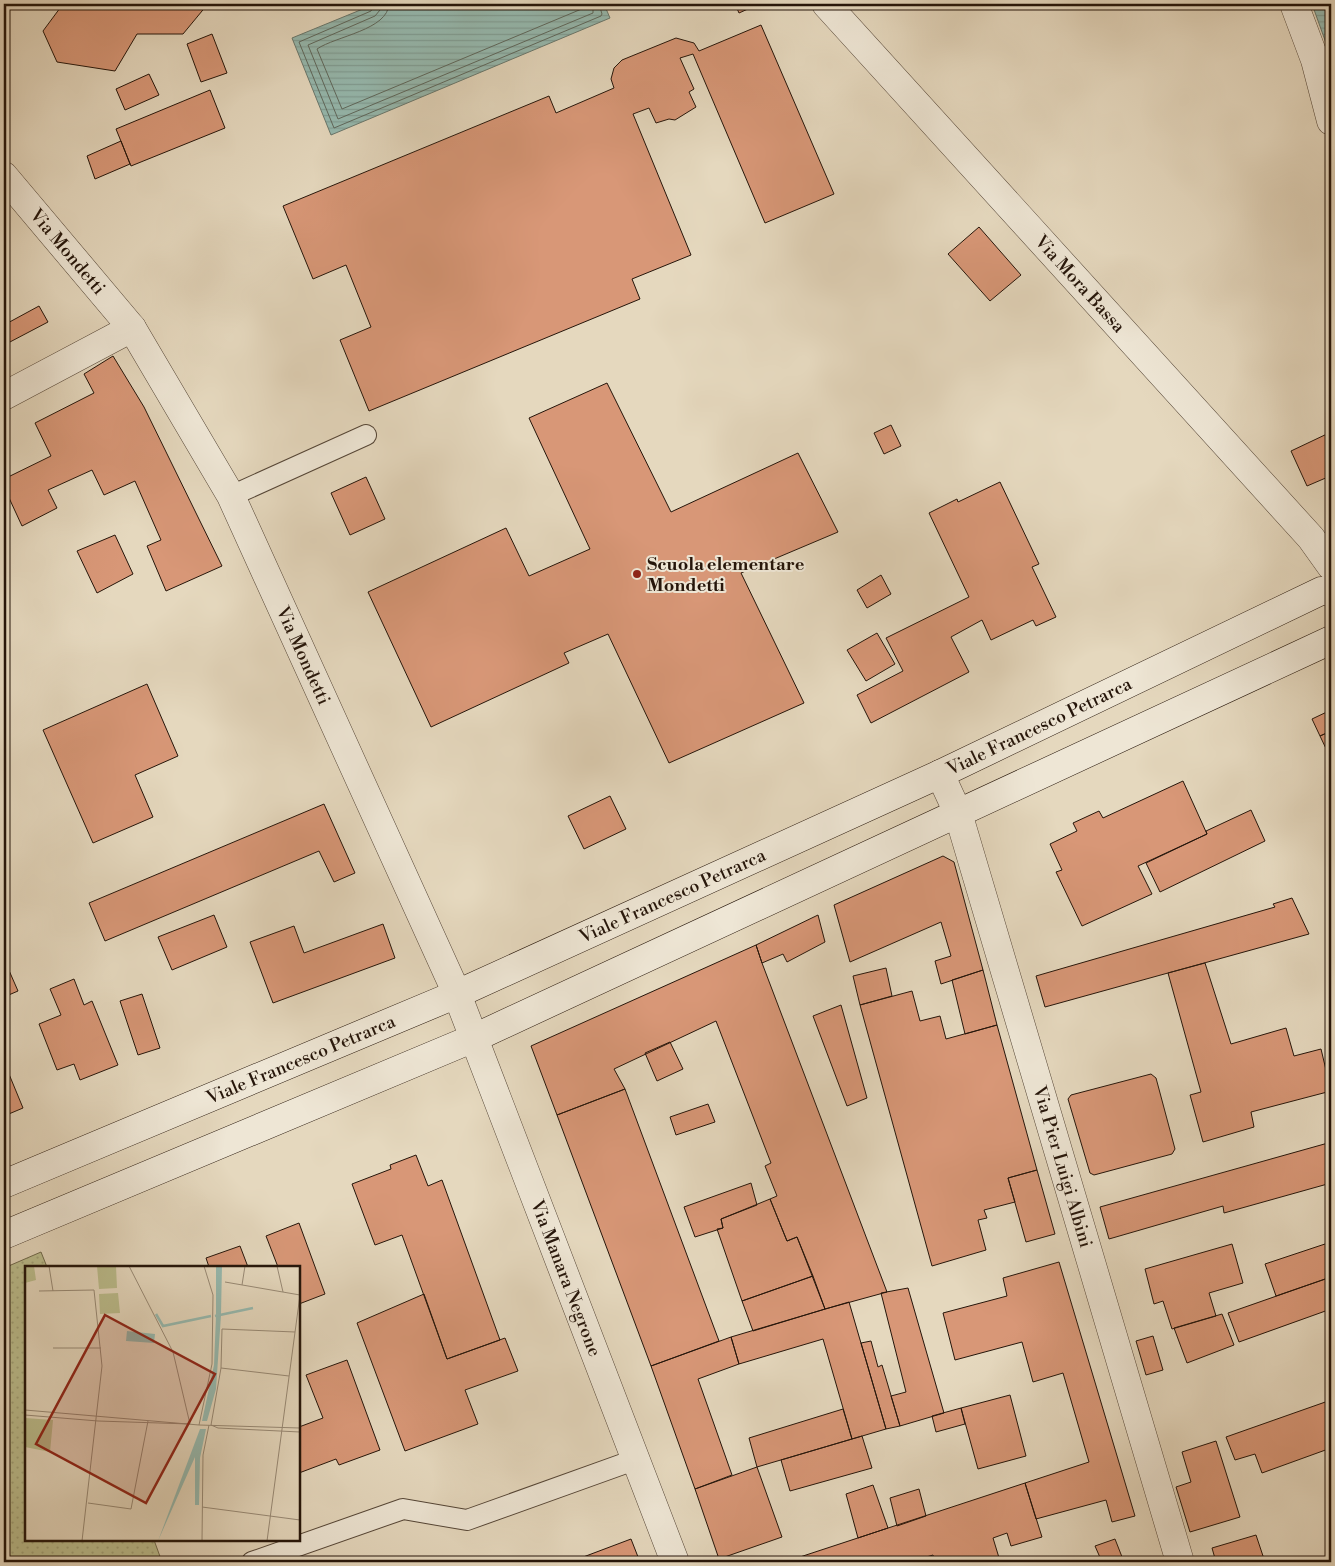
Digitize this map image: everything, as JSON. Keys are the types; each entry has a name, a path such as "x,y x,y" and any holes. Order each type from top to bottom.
{"street":[{"name":"Via Mora Bassa","path":"826,4 1304,531 1331,566"},
{"path":"1294,4 1315,60 1331,122"},
{"name":"Via Mondetti","path":"4,176 132,328 231,496 457,994"},
{"path":"4,396 132,328"},
{"name":"Viale Francesco Petrarca","path":"4,1184 457,994 940,774 1320,591 1331,591"},
{"path":"4,1235 412,1062 474,1038 1331,640"},
{"name":"Via Pier Luigi Albini","path":"940,774 958,813 1180,1562"},
{"name":"Via Manara Negrone","path":"457,994 675,1562"}],"lane":[{"path":"231,496 366,435"},
{"path":"252,1562 403,1509 467,1520 637,1459"}],"green space":[{"path":"41,1252 47,1266 25,1266 25,1541 154,1541 162,1562 4,1562 4,1268"}],"water":[{"path":"375,4 604,4 610,18 331,135 292,38"},
{"path":"1312,4 1331,4 1331,57"}],"building":[{"path":"63,4 207,5 183,34 137,34 115,71 57,62 43,31"},
{"path":"735,4 759,4 739,13"},
{"path":"761,25 834,194 765,223 693,54 680,58 694,89 689,92 696,107 675,120 669,119 656,123 649,108 633,114 691,255 632,279 640,299 369,411 340,340 371,327 346,265 313,279 283,206 549,96 556,113 614,88 611,79 614,68 622,60 676,38 694,43 699,51"},
{"path":"212,34 227,73 201,82 187,44"},
{"path":"149,74 159,95 125,110 116,89"},
{"path":"210,90 225,128 131,166 116,129"},
{"path":"121,141 130,164 95,179 87,156"},
{"path":"979,227 1021,275 990,301 948,254"},
{"path":"39,306 48,322 8,343 4,335 4,325"},
{"path":"113,356 144,407 222,566 166,591 147,546 161,540 135,481 104,495 92,470 48,490 57,508 22,526 4,487 4,479 51,456 35,423 94,393 84,374"},
{"name":"Scuola elementare Mondetti","path":"607,383 671,512 798,453 838,532 741,573 804,703 669,763 608,634 564,653 569,663 431,727 368,592 506,528 529,576 590,549 529,418"},
{"path":"891,425 901,446 884,454 874,433"},
{"path":"1329,433 1331,484 1328,477 1307,486 1291,451"},
{"path":"366,477 385,519 350,535 331,493"},
{"path":"1000,482 1039,564 1032,567 1056,617 1036,626 1033,620 991,640 982,620 951,637 969,672 871,723 857,695 903,671 886,638 969,597 929,513 957,499 958,502"},
{"path":"115,535 133,574 97,593 77,551"},
{"path":"881,575 891,594 867,608 857,590"},
{"path":"877,633 895,664 866,681 847,650"},
{"path":"147,684 178,756 135,775 153,817 93,843 43,730"},
{"path":"1331,710 1331,731 1320,736 1312,719"},
{"path":"1331,731 1331,759 1320,736"},
{"path":"1183,781 1207,834 1138,866 1152,894 1082,926 1056,872 1062,870 1050,844 1077,831 1073,823 1099,811 1103,818"},
{"path":"610,796 626,829 584,849 568,816"},
{"path":"324,804 355,873 334,882 319,851 105,941 89,903"},
{"path":"1251,810 1265,841 1160,892 1146,863 1207,834 1206,831"},
{"path":"943,856 954,862 983,970 941,984 935,961 951,956 941,922 850,962 834,905"},
{"path":"1292,898 1309,934 1045,1007 1036,976 1275,907 1273,904"},
{"path":"214,915 227,947 172,970 158,937"},
{"path":"818,915 825,942 787,962 783,954 762,963 756,945"},
{"path":"383,924 395,958 273,1003 250,942 294,926 304,953"},
{"path":"756,945 887,1292 825,1309 797,1237 787,1241 770,1199 777,1196 765,1166 771,1163 716,1021 614,1069 625,1089 557,1115 531,1046"},
{"path":"4,959 18,991 4,997"},
{"path":"1205,963 1231,1044 1286,1028 1294,1056 1321,1049 1331,1091 1251,1112 1254,1127 1203,1142 1190,1095 1201,1092 1168,973"},
{"path":"886,968 892,996 860,1005 853,976"},
{"path":"983,970 997,1025 965,1034 952,980"},
{"path":"74,979 84,1005 92,1001 118,1065 80,1080 74,1064 57,1070 39,1024 61,1015 50,989"},
{"path":"912,991 920,1021 940,1016 946,1039 997,1025 1037,1170 1008,1178 1015,1202 984,1210 987,1218 978,1220 986,1250 932,1266 860,1005"},
{"path":"142,994 160,1048 138,1055 120,1001"},
{"path":"841,1005 867,1098 847,1106 813,1016"},
{"path":"670,1042 683,1069 657,1081 645,1053"},
{"path":"4,1062 23,1108 4,1116"},
{"path":"1151,1074 1156,1078 1175,1149 1172,1154 1094,1175 1090,1173 1068,1099 1071,1095"},
{"path":"625,1089 719,1341 651,1366 557,1115"},
{"path":"708,1104 715,1122 676,1135 670,1117"},
{"path":"1328,1143 1331,1152 1331,1183 1224,1213 1223,1206 1109,1239 1100,1207"},
{"path":"416,1155 428,1186 442,1180 500,1340 447,1359 402,1235 375,1245 352,1184 391,1169 390,1165"},
{"path":"1037,1170 1055,1234 1026,1242 1008,1178"},
{"path":"751,1183 757,1205 721,1219 723,1228 695,1237 684,1207"},
{"path":"770,1199 787,1241 797,1237 813,1276 742,1301 717,1229 723,1228 721,1219"},
{"path":"299,1223 325,1294 300,1304 300,1266 278,1266 266,1236"},
{"path":"1331,1242 1331,1277 1276,1296 1265,1264"},
{"path":"1232,1244 1243,1283 1209,1293 1216,1316 1172,1329 1163,1301 1154,1304 1145,1269"},
{"path":"240,1246 248,1266 209,1266 206,1258"},
{"path":"1059,1262 1135,1516 1112,1522 1106,1500 1036,1519 1025,1483 1089,1462 1063,1373 1033,1382 1022,1342 955,1360 943,1313 1007,1296 1003,1278"},
{"path":"813,1276 825,1309 753,1331 742,1301"},
{"path":"1331,1277 1331,1309 1239,1342 1228,1313"},
{"path":"908,1288 944,1413 900,1426 891,1396 906,1392 881,1293"},
{"path":"424,1294 447,1359 505,1338 518,1371 465,1390 478,1424 405,1451 357,1323"},
{"path":"849,1302 886,1429 852,1439 823,1339 739,1364 731,1337"},
{"path":"1222,1314 1234,1345 1187,1363 1174,1328"},
{"path":"1153,1336 1163,1370 1146,1375 1136,1341"},
{"path":"731,1337 739,1364 698,1379 732,1475 695,1489 651,1366"},
{"path":"871,1341 878,1367 882,1365 900,1426 886,1429 861,1343"},
{"path":"347,1360 380,1450 339,1465 336,1459 300,1473 300,1427 323,1418 306,1375"},
{"path":"1010,1395 1026,1456 978,1469 961,1408"},
{"path":"1331,1400 1331,1448 1262,1473 1255,1454 1235,1460 1226,1437"},
{"path":"961,1408 965,1424 936,1432 932,1416"},
{"path":"843,1409 852,1439 757,1467 749,1438"},
{"path":"862,1436 872,1468 790,1491 781,1460"},
{"path":"1216,1441 1240,1517 1190,1532 1176,1487 1191,1482 1182,1452"},
{"path":"757,1467 782,1537 719,1559 695,1489"},
{"path":"1025,1483 1042,1537 1011,1546 1007,1533 993,1538 1000,1561 1006,1559 1006,1562 935,1562 933,1555 910,1562 805,1562 803,1556"},
{"path":"873,1485 888,1528 858,1538 846,1494"},
{"path":"919,1489 926,1516 897,1526 890,1498"},
{"path":"1256,1535 1265,1562 1216,1562 1212,1548"},
{"path":"631,1539 640,1562 570,1562"},
{"path":"1115,1539 1124,1562 1102,1562 1095,1546"},
{"path":"803,1556 805,1562 785,1562"}],"place":[{"name":"Scuola elementare Mondetti","path":"637,574"}]}
